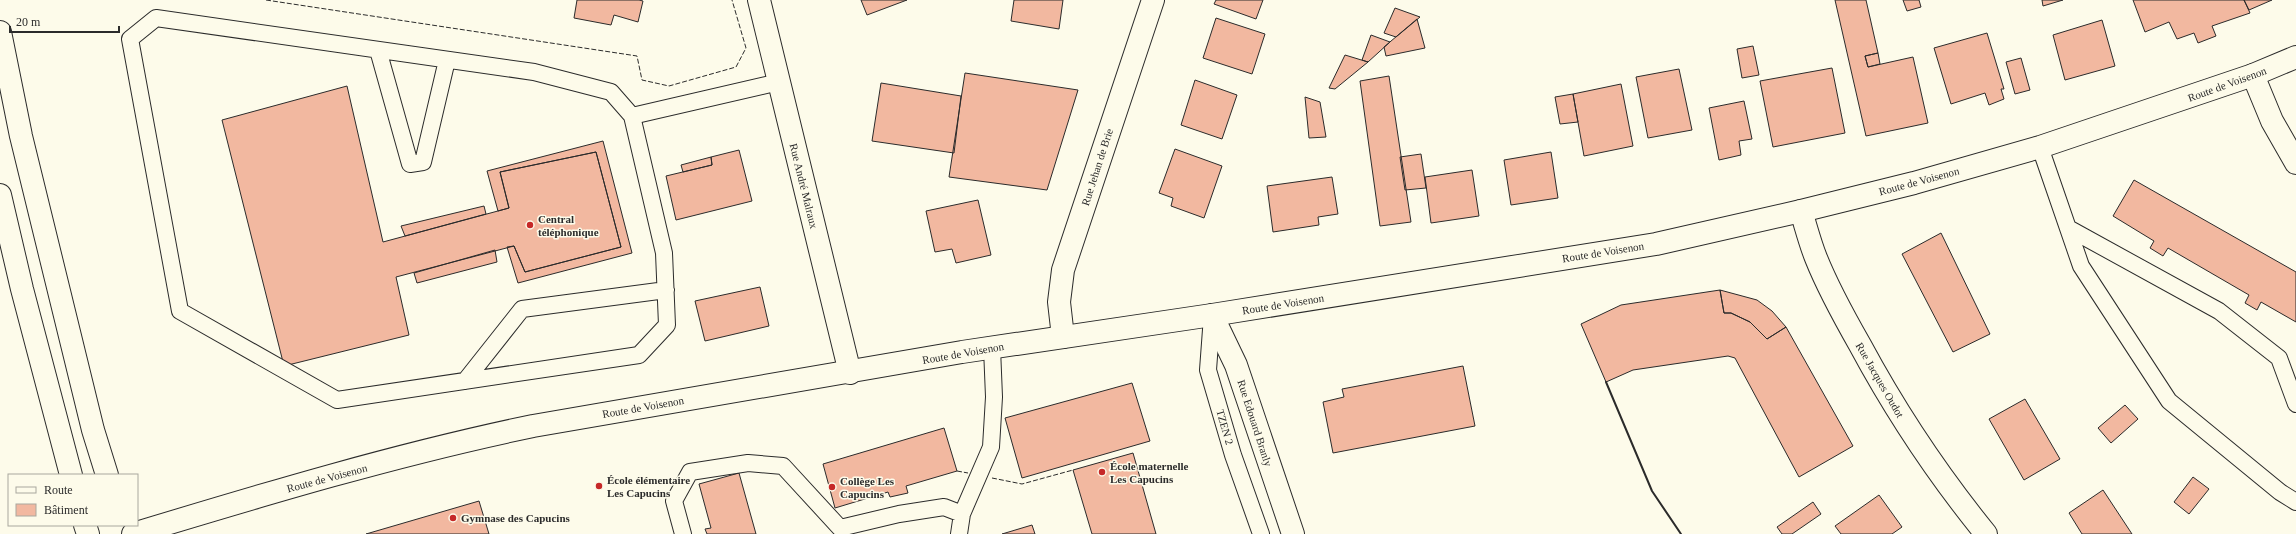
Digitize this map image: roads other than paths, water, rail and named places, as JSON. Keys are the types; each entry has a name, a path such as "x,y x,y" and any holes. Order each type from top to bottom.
{"street":[{"name":"Rue André Malraux","path":"759,0 850,373"},
{"name":"Rue Jehan de Brie","path":"1063,337 1059,302 1063,270 1153,0"},
{"path":"0,32 29,166 106,474"},
{"name":"Route de Voisenon","path":"133,534 256,497 490,435 992,348 1212,315 1656,244 1801,212 1914,183 2040,147 2253,75 2296,57"},
{"path":"2253,75 2272,121 2296,163"},
{"path":"0,195 22,289 71,474"},
{"name":"Rue Jacques Oudot","path":"1801,212 1816,258 1845,319 1875,372 1907,426 1946,483 1986,534"},
{"name":"Rue Edouard Branly","path":"1212,315 1236,365 1293,534"}],"lane":[{"path":"156,18 378,50 534,72 611,92 632,116 664,253 666,290 667,325 639,356 337,400 180,311 130,39 156,18"},
{"path":"378,50 410,164 423,162 447,60"},
{"path":"632,116 779,82"},
{"path":"2040,147 2081,266 2169,401 2280,492 2296,502"},
{"path":"2068,228 2219,311 2279,358 2296,404"},
{"path":"465,381 522,309 666,290"},
{"name":"TZEN 2","path":"1212,315 1208,370 1233,455 1261,534"},
{"path":"959,534 962,514 991,448 994,397 992,348"},
{"path":"683,534 674,501 690,472 748,463 783,466 840,528 899,514 944,507 962,514"}],"place":[{"name":"Central téléphonique","path":"530,225"},
{"name":"École maternelle Les Capucins","path":"1102,472"},
{"name":"École élémentaire Les Capucins","path":"599,486"},
{"name":"Collège Les Capucins","path":"832,487"},
{"name":"Gymnase des Capucins","path":"453,518"}]}
